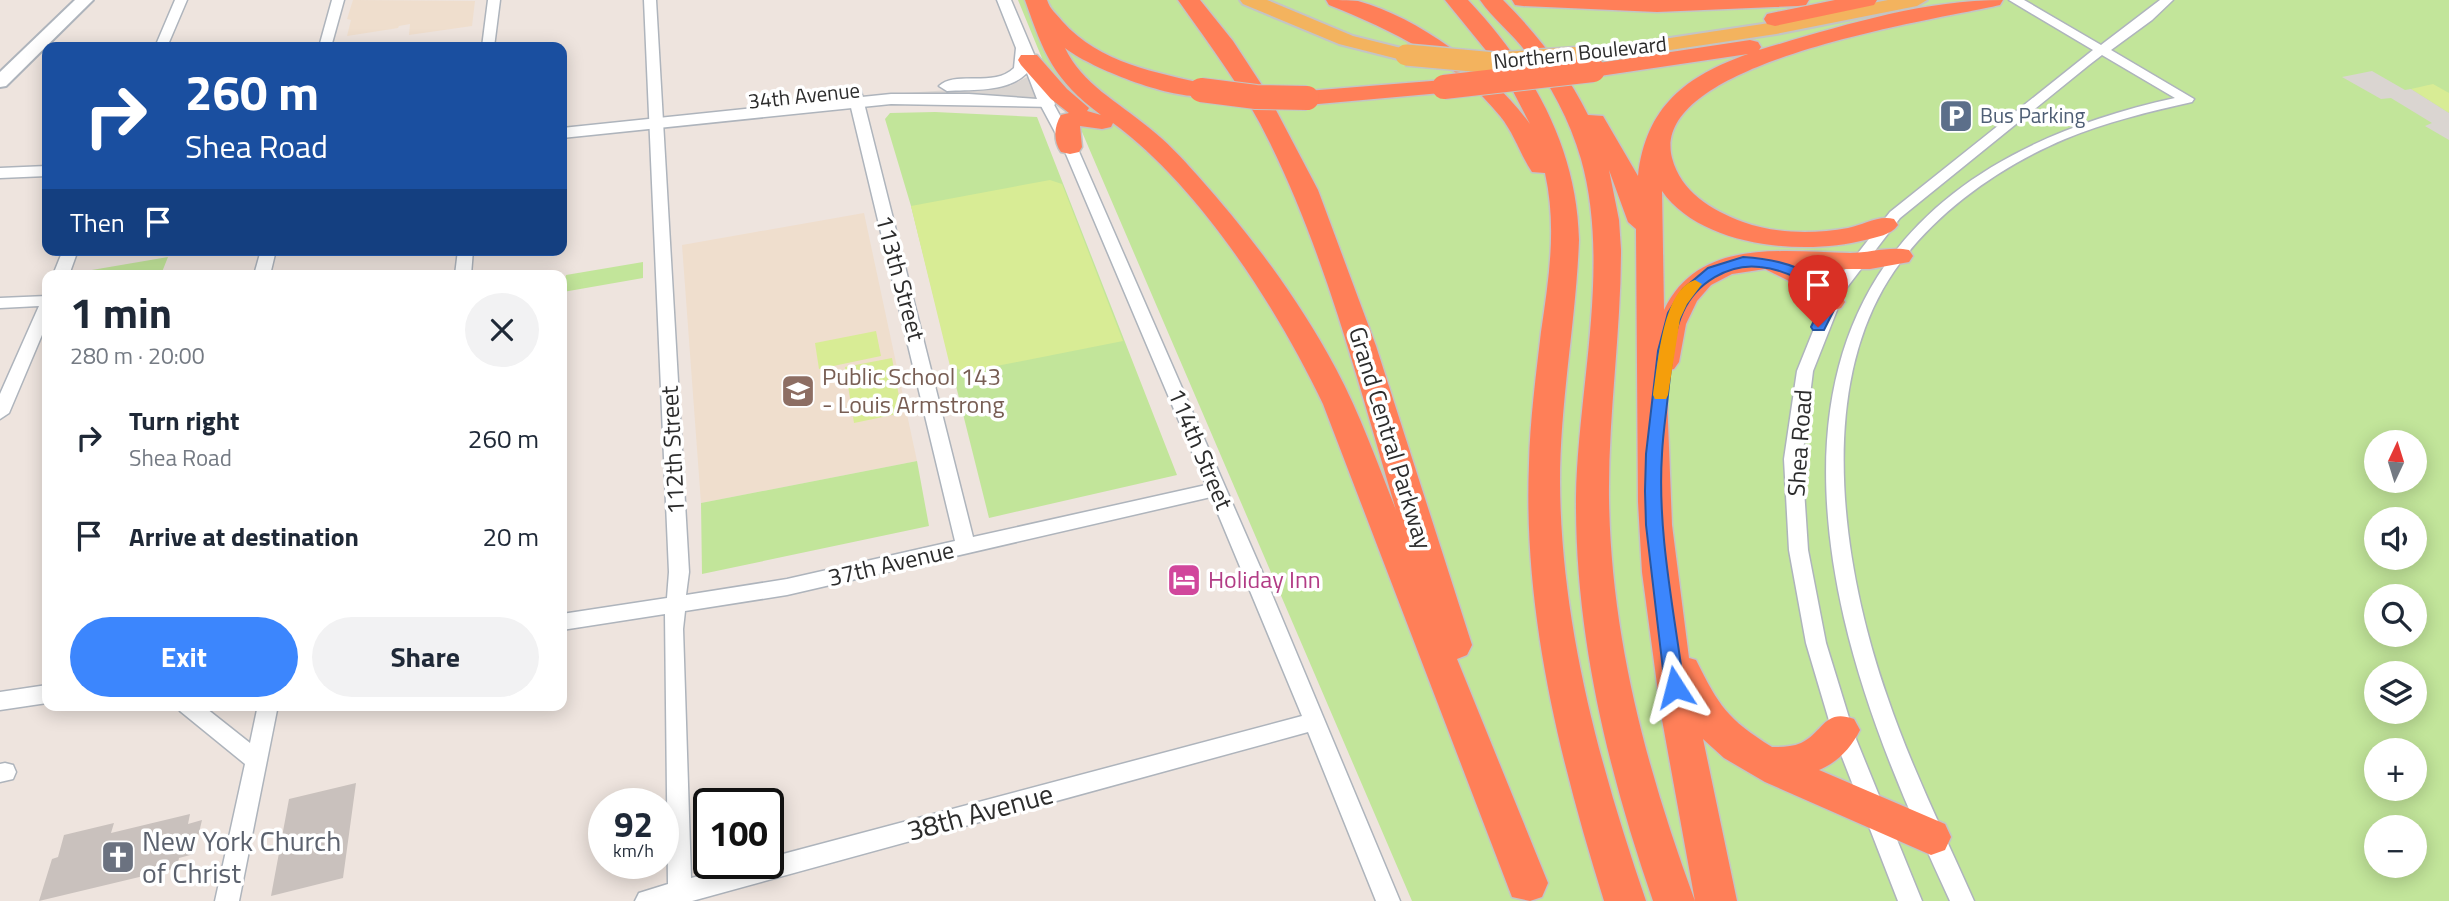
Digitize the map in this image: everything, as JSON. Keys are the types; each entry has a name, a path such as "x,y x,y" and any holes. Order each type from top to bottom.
{"highway":[{"path":"1037,0 1060,32 1093,56 1147,78 1201,90 1256,97 1307,98 1444,87 1851,16"},
{"path":"1037,0 1055,50 1070,75 1151,141 1228,226 1296,324 1325,375 1531,892"},
{"path":"1053,0 1069,26 1109,56 1154,76 1201,90"},
{"name":"Grand Central Parkway","path":"1189,0 1229,51 1262,103 1297,168 1325,234 1531,892"},
{"path":"1337,0 1381,18 1434,47 1481,84 1508,111 1527,137 1539,161 1554,212 1564,264"},
{"path":"1456,0 1507,59 1539,114 1559,176 1565,219 1564,264 1545,431 1544,494 1548,563 1561,656 1575,724 1597,812 1625,901"},
{"path":"1516,4 1657,6 1798,0"},
{"path":"1716,901 1671,668 1655,525 1649,300 1651,167 1658,139 1676,105 1707,80 1851,16 1866,0"},
{"path":"1641,49 1851,16 1959,8 1994,0"},
{"path":"1516,4 1533,38 1556,65 1593,119 1622,169 1640,221 1649,300"},
{"path":"1516,4 1548,66 1569,99 1589,144 1604,201 1607,272 1592,493 1596,576 1604,638 1625,739 1674,901"},
{"path":"1026,54 1065,100 1143,145 1179,170"},
{"path":"1047,104 1082,110"},
{"path":"1070,147 1067,128 1070,120 1086,118 1105,123"},
{"path":"1658,139 1660,164 1677,192 1698,210 1735,227 1771,237 1806,240 1849,236 1885,225"},
{"path":"1654,454 1666,351 1675,313 1688,292 1701,279 1724,266 1743,261 1854,261 1899,256"},
{"path":"1743,261 1773,264 1803,275 1819,286 1830,302"},
{"path":"1660,567 1691,694 1705,715 1726,737 1767,764 1931,837"},
{"path":"1767,764 1792,764 1816,756 1841,730"}],"main road":[{"path":"0,82 85,0"},
{"name":"Northern Boulevard","path":"1250,0 1346,40 1406,55 1496,64 1589,63 1641,49"},
{"path":"1851,16 1917,0"}],"street":[{"path":"163,42 181,0"},
{"path":"326,42 338,0"},
{"path":"489,42 494,0"},
{"name":"112th Street","path":"650,0 679,572 674,607 680,897"},
{"name":"114th Street","path":"1004,0 1047,104 1070,147 1217,488 1388,901"},
{"path":"2015,0 2102,50"},
{"name":"Shea Road","path":"1910,901 1872,813 1841,730 1826,683 1805,592 1797,533 1796,430 1802,388 1818,327 1854,261 1885,225 1915,197 2168,0"},
{"name":"Shea Road","path":"1962,901 1931,837 1894,747 1866,661 1847,589 1836,502 1837,430 1849,354 1867,305 1899,256 1948,206 1990,175 2031,151 2094,123 2187,99 2102,50"},
{"name":"34th Avenue","path":"567,121 656,117 1005,82 1021,71 1026,54"},
{"name":"34th Avenue","path":"856,97 945,98 1047,104"},
{"name":"113th Street","path":"856,97 966,547"},
{"name":"34th Avenue","path":"567,132 656,117"},
{"path":"0,162 42,160"},
{"path":"0,173 42,171"},
{"path":"0,303 42,303"},
{"path":"0,413 42,315"},
{"name":"37th Avenue","path":"567,621 674,607 787,587 1217,488"},
{"path":"0,701 42,695"},
{"path":"194,711 257,761"},
{"path":"227,901 267,711"},
{"name":"38th Avenue","path":"647,901 680,897 1314,722"}],"shaded area":[{"path":"353,0 475,1 472,26 409,35 410,24 347,36 351,20 347,19"},
{"path":"2372,71 2405,90 2411,89 2449,113 2449,140 2425,126 2432,123 2391,98 2381,99 2342,77"},
{"path":"1029,76 1037,98 890,94 1010,86"},
{"name":"Public School 143 - Louis Armstrong","path":"864,213 917,461 701,503 682,245"}],"green space":[{"path":"1018,0 2449,0 2449,901 1412,901 1067,97 1046,68"},
{"path":"2433,84 2449,93 2449,113 2411,89"},
{"path":"935,112 1037,117 1177,475 989,518 911,206 885,119 890,113"},
{"path":"1050,180 1062,184 1123,341 966,372 950,366 911,206"},
{"path":"168,257 163,270 92,270"},
{"path":"643,262 643,278 567,291 567,275"},
{"path":"876,331 881,356 819,369 815,343"},
{"path":"892,358 902,413 854,423 845,367"},
{"path":"917,461 929,526 702,574 701,503"}],"building":[{"path":"356,783 343,878 271,896 289,799"},
{"name":"New York Church of Christ","path":"190,814 188,824 202,820 194,854 179,858 177,868 39,901 52,859 58,857 64,835 114,823 111,833"}],"slow traffic":[{"path":"1660,395 1667,341 1673,319 1680,303 1695,284"}],"place":[{"name":"Bus Parking","path":"1956,116"},
{"name":"Public School 143 - Louis Armstrong","path":"798,391"},
{"name":"Holiday Inn","path":"1184,580"},
{"name":"New York Church of Christ","path":"118,857"}],"route":[{"path":"1675,687 1653,491 1654,454 1666,351 1675,313 1688,292 1713,271 1743,261 1765,262 1803,275 1824,291 1830,302 1818,327"}]}
